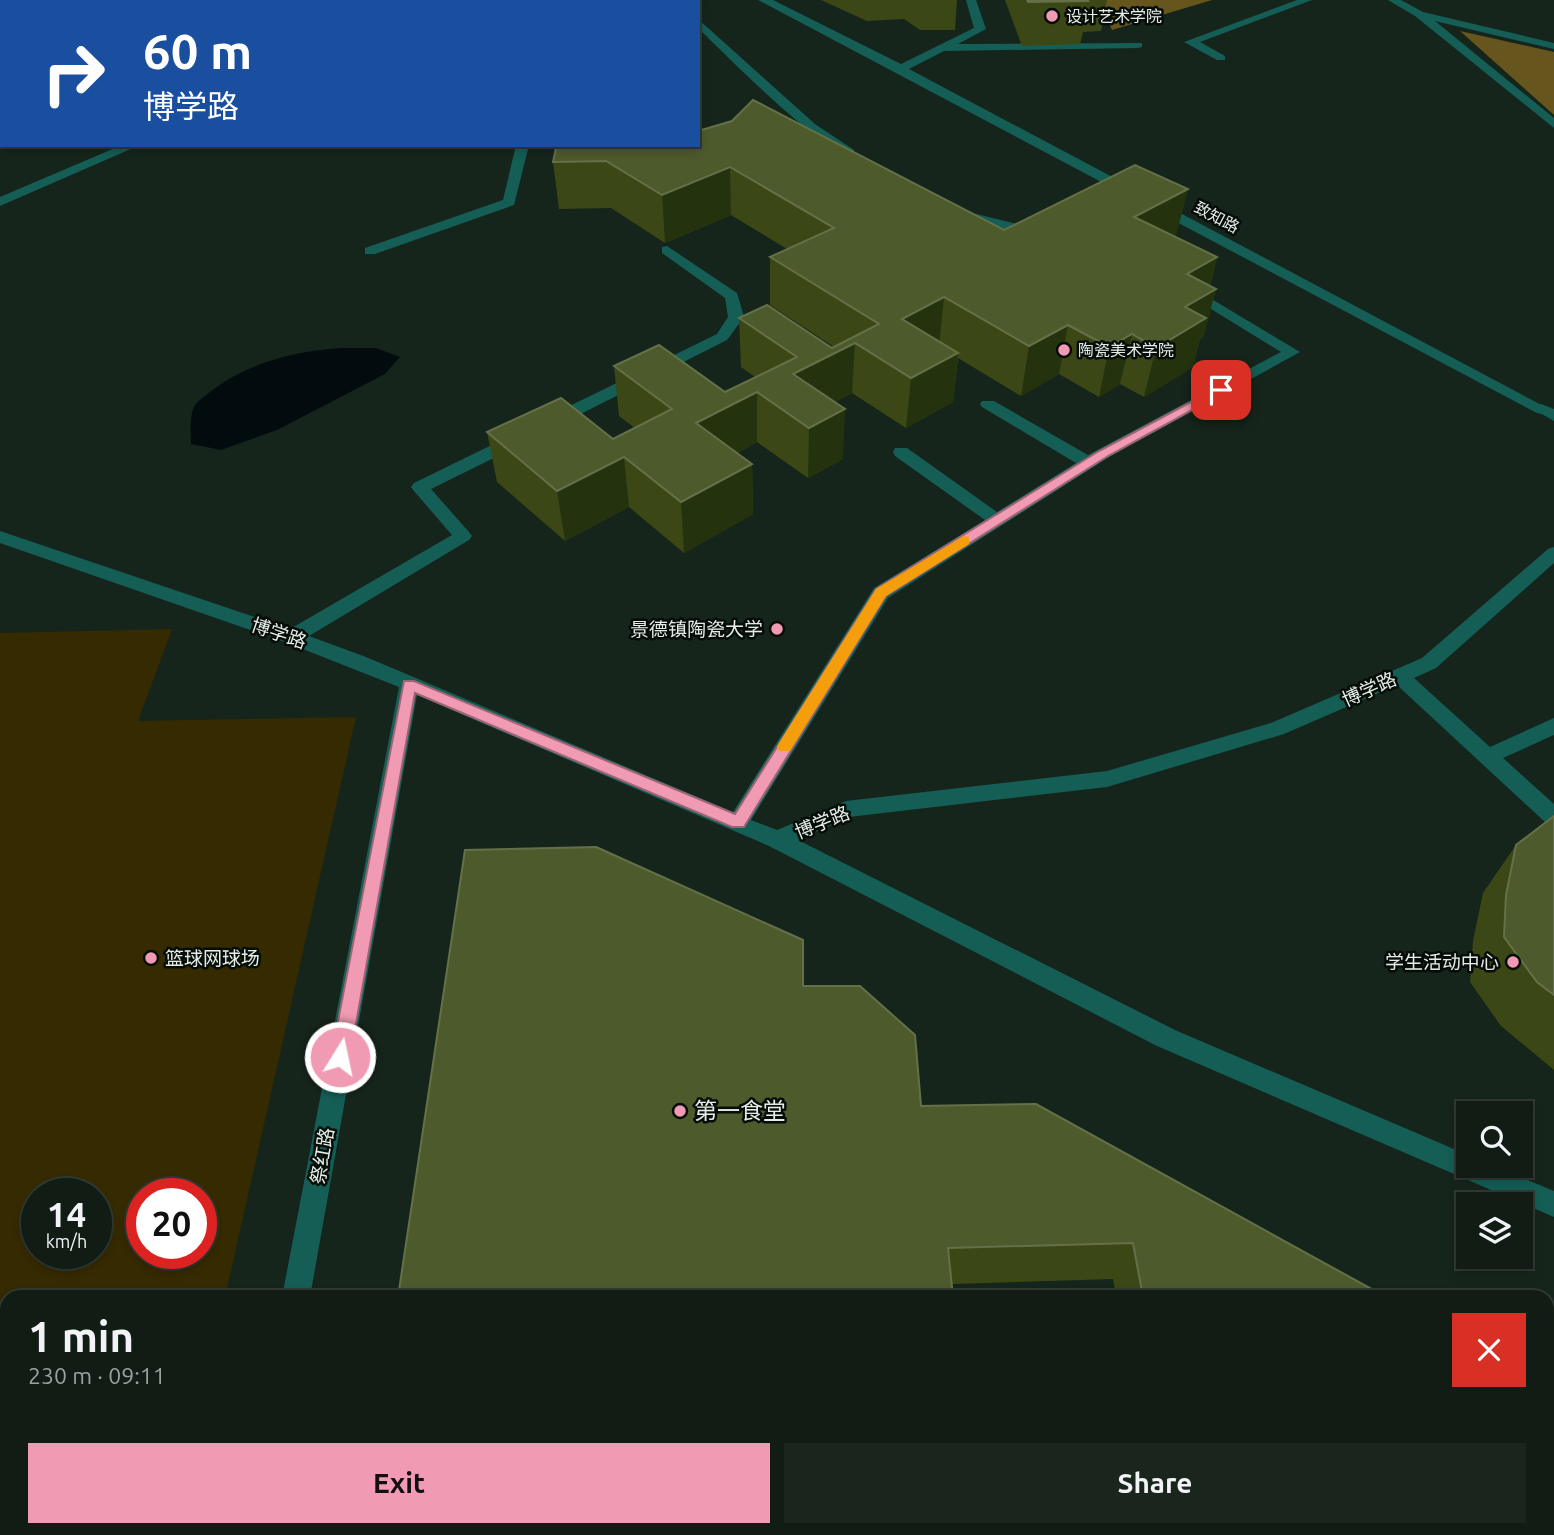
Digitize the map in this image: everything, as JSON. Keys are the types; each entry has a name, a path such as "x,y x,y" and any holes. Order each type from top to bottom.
{"lane":[{"name":"致知路","path":"764,0 900,69 1548,412"},
{"path":"900,69 980,29 971,0"},
{"path":"1220,58 1191,42 1307,0"},
{"path":"1393,0 1419,14 1554,124"},
{"path":"1419,14 1554,47"},
{"path":"700,24 811,127 856,158"},
{"path":"1088,32 1093,46"},
{"path":"942,48 1138,45"},
{"path":"0,202 129,147"},
{"path":"370,251 509,202 523,147"},
{"path":"950,210 1057,237"},
{"path":"292,637 463,536 420,487 722,337 736,317 732,296 667,250"},
{"path":"738,822 881,593 1089,463 1292,352 1172,280"},
{"path":"988,404 1089,463"},
{"path":"901,452 997,520"},
{"name":"博学路","path":"0,537 292,637 777,840 846,809 1107,779 1277,729 1429,663 1554,553"},
{"path":"1399,676 1554,817"},
{"name":"祭红路","path":"297,1290 409,685"},
{"path":"1486,757 1554,726"},
{"path":"777,840 1166,1038 1554,1204"}],"shaded area":[{"path":"1099,0 1212,0 1112,30"},
{"path":"1460,31 1554,52 1554,115"},
{"path":"341,348 376,348 400,357 385,374 277,430 221,450 191,444 194,407 224,382 272,360"},
{"name":"篮球网球场","path":"172,629 138,721 356,717 227,1290 0,1290 0,633"}],"building":[{"path":"1027,0 1087,0 1088,1 1028,2"},
{"path":"753,100 1004,230 1135,165 1188,189 1134,217 1217,257 1187,274 1216,289 1185,307 1206,318 1156,348 1132,334 1109,347 1068,325 1029,346 944,297 902,319 958,353 911,378 855,343 793,374 845,409 809,428 757,392 696,423 752,464 681,502 624,457 557,491 487,432 561,398 613,439 672,409 614,366 659,345 725,392 797,357 739,318 767,305 832,348 879,324 770,257 834,228 730,167 662,195 606,161 553,162 556,148 559,147 700,147 700,130 732,121"},
{"path":"1554,816 1554,995 1537,982 1504,937 1506,895 1516,845"},
{"name":"第一食堂","path":"596,847 803,940 803,986 860,986 915,1035 921,1106 1036,1104 1373,1290 1142,1290 1133,1243 948,1248 952,1290 399,1290 465,850"}],"slow traffic":[{"path":"785,747 881,593 964,540"}],"place":[{"name":"设计艺术学院","path":"1052,16"},
{"name":"陶瓷美术学院","path":"1064,350"},
{"name":"景德镇陶瓷大学","path":"777,629"},
{"name":"篮球网球场","path":"151,958"},
{"name":"学生活动中心","path":"1513,962"},
{"name":"第一食堂","path":"680,1111"}],"route":[{"path":"340,1057 409,685 738,822 881,593 1103,453 1221,390"}]}
